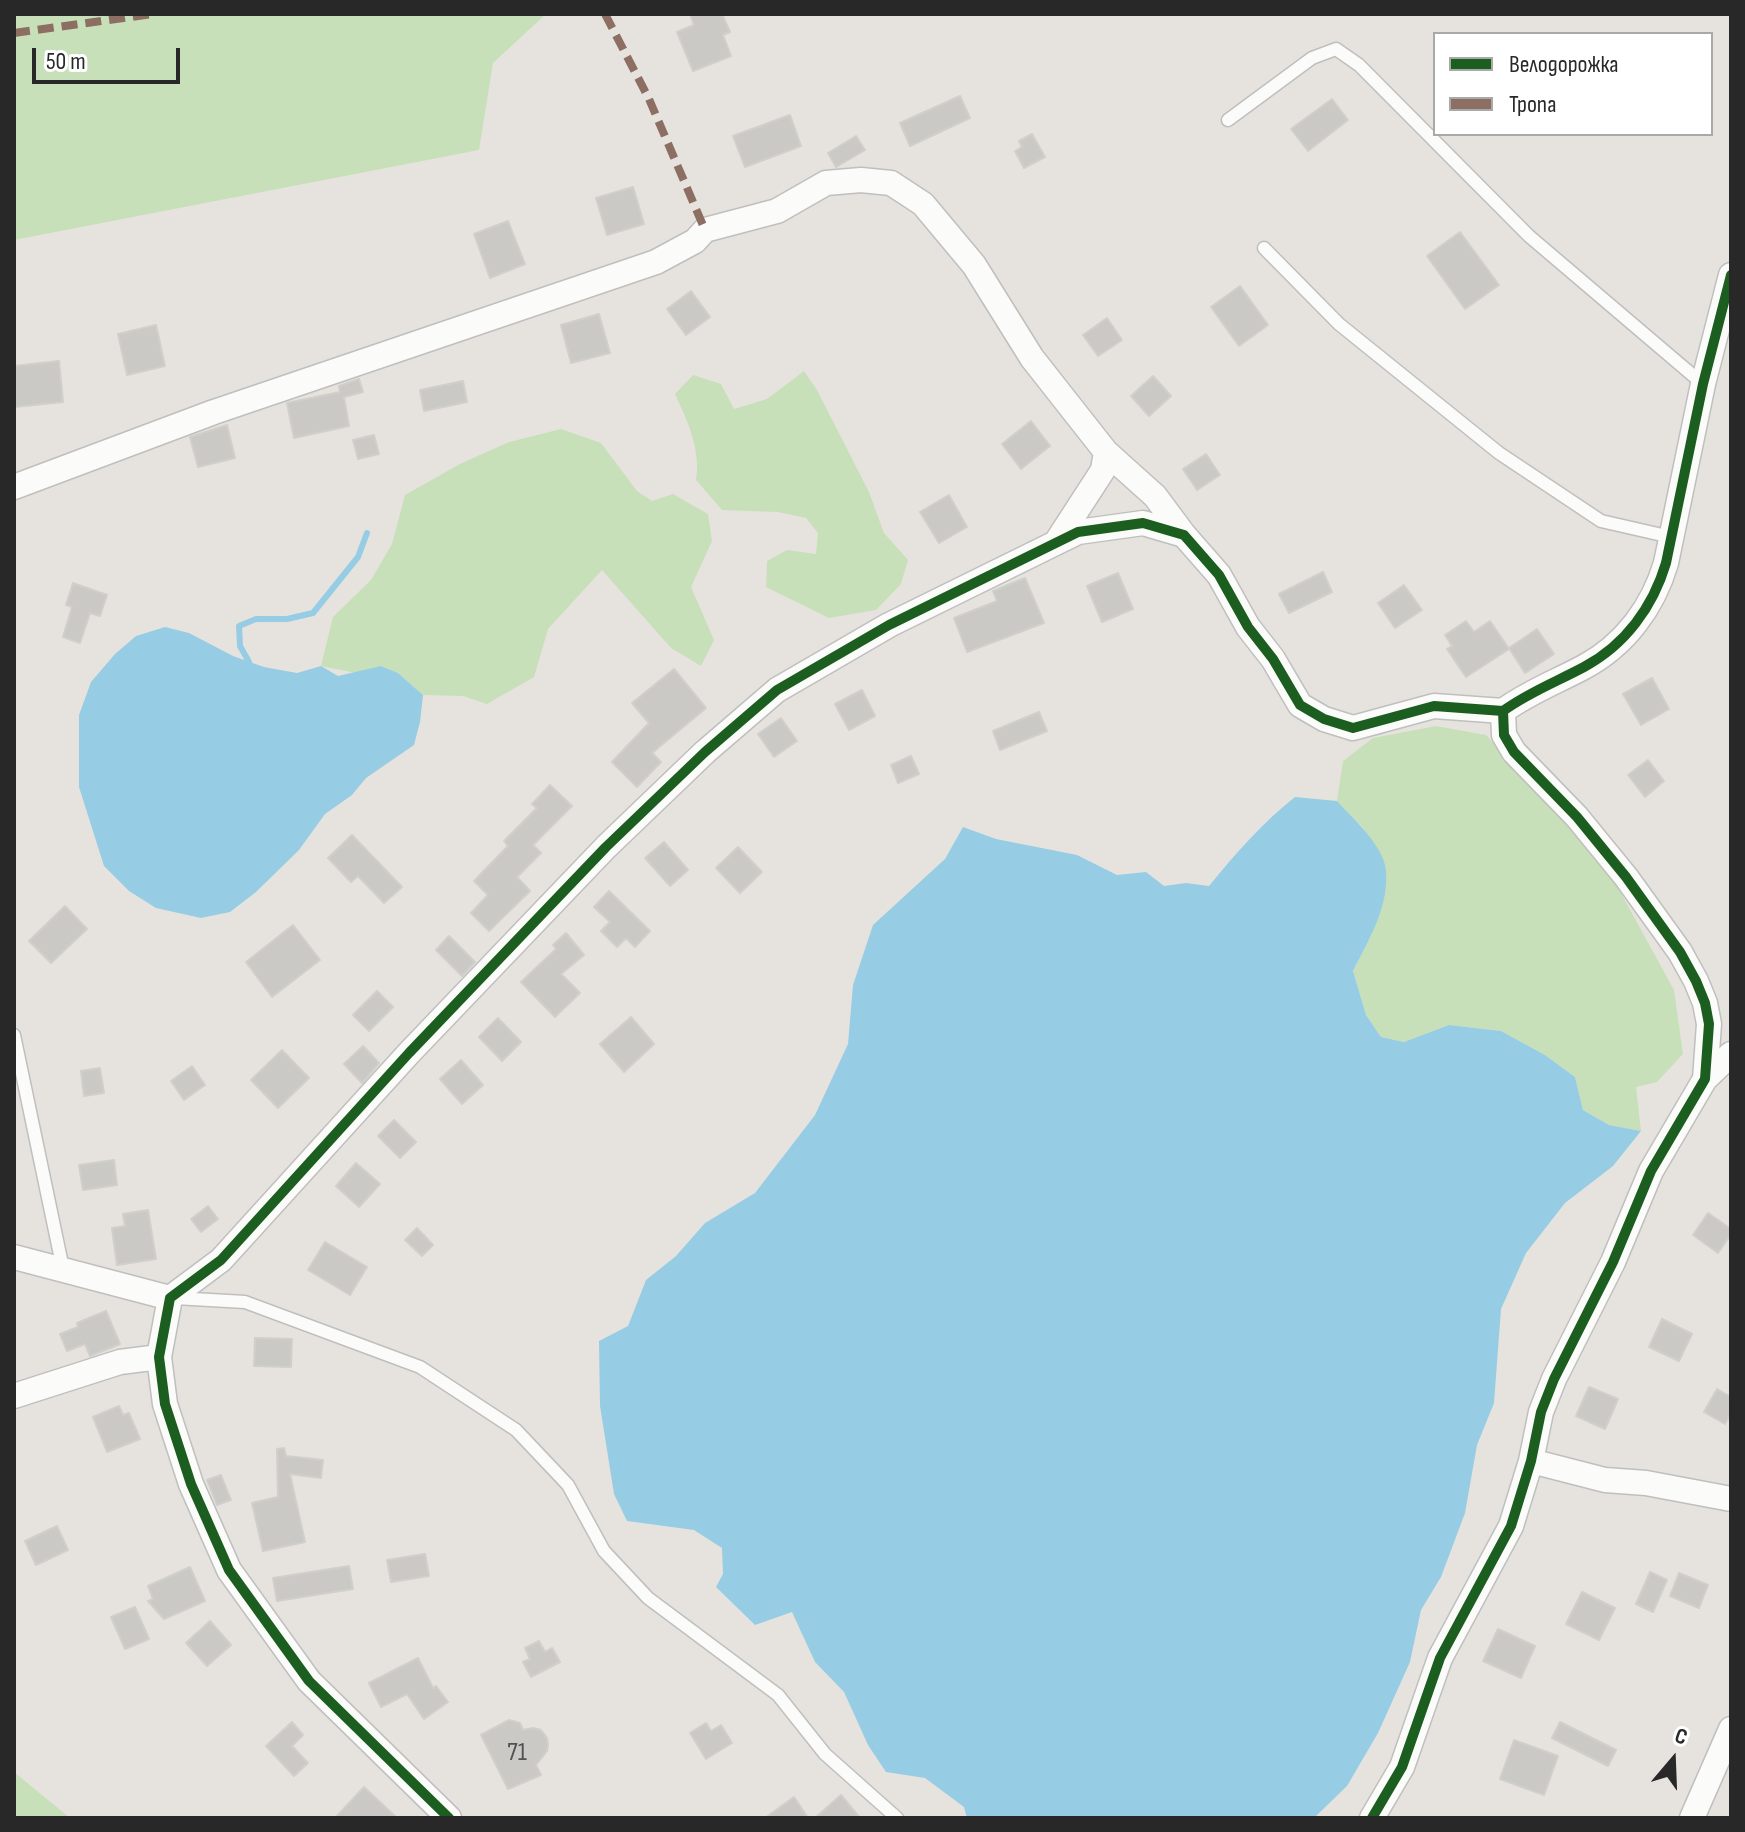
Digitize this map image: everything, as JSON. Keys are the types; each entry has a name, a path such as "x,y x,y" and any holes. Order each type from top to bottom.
{"street":[{"path":"14,487 214,412 656,262 695,241 705,230 777,211 826,183 861,180 891,183 923,204 974,265 1032,358 1106,452 1155,496 1219,575 1248,627 1273,659 1300,705 1324,719 1353,728 1434,706 1503,711 1529,692 1588,665 1622,638 1647,609 1659,587 1703,384 1731,275"},
{"path":"1057,542 1103,470 1106,452"},
{"path":"449,1818 309,1681 229,1570 191,1484 165,1404 159,1357 170,1298 221,1260 409,1053 606,847 705,752 777,690 889,625 1078,532 1143,523 1184,535"},
{"path":"1503,711 1504,735 1514,752 1577,817 1626,877 1680,952 1705,1003 1715,1017 1731,1025"},
{"path":"1705,1003 1709,1024 1705,1079"},
{"path":"1372,1818 1387,1797 1417,1733 1440,1658 1511,1526 1531,1461 1541,1412 1554,1379 1613,1262 1651,1171 1705,1079 1731,1054"},
{"path":"14,1257 170,1298"},
{"path":"14,1396 120,1362 159,1357"},
{"path":"1531,1461 1605,1480 1646,1483 1731,1499"},
{"path":"1692,1818 1731,1729"}],"lane":[{"path":"1228,120 1312,58 1336,49 1359,65 1529,236 1703,384"},
{"path":"1264,248 1339,324 1499,453 1601,521 1671,537"},
{"path":"14,1035 63,1269"},
{"path":"170,1298 245,1302 420,1367 516,1430 568,1485 604,1551 648,1598 778,1695 825,1754 897,1818"}],"green space":[{"path":"14,14 546,14 493,63 479,150 14,240"},
{"path":"804,371 817,390 869,492 884,533 908,560 901,584 876,610 829,618 766,587 767,561 787,550 816,554 818,533 806,518 778,512 722,510 696,480 695,447 675,394 693,375 721,384 734,409 767,399"},
{"path":"561,429 601,443 637,491 652,501 673,494 708,514 712,541 691,587 714,640 701,666 671,648 602,570 548,629 534,677 487,704 463,696 423,695 398,673 381,666 356,673 321,666 333,617 371,580 392,544 405,495 460,464 509,442"},
{"path":"1436,726 1486,735 1611,875 1674,990 1683,1054 1657,1082 1636,1087 1641,1131 1609,1125 1583,1110 1575,1077 1545,1055 1501,1031 1449,1025 1404,1042 1381,1037 1366,1015 1353,971 1372,934 1364,829 1337,801 1343,761 1373,738"},
{"path":"14,1772 70,1818 14,1818"}],"water":[{"path":"165,627 189,633 233,656 264,667 297,673 321,666 338,676 381,666 398,673 423,695 414,745 366,778 352,795 325,814 299,850 256,892 230,912 201,918 156,908 129,891 104,866 79,787 79,715 91,682 115,654 136,636"},
{"path":"1295,797 1337,801 1378,848 1385,865 1382,906 1353,971 1366,1015 1381,1037 1404,1042 1449,1025 1501,1031 1545,1055 1575,1077 1583,1110 1609,1125 1641,1131 1613,1166 1565,1203 1526,1253 1501,1309 1494,1403 1477,1445 1465,1513 1441,1577 1421,1610 1410,1662 1378,1733 1347,1786 1314,1818 967,1818 964,1807 925,1778 886,1772 868,1745 844,1692 815,1662 792,1612 755,1625 716,1587 723,1574 722,1548 694,1530 627,1521 614,1494 600,1406 599,1341 628,1326 646,1280 676,1256 705,1223 755,1193 815,1115 848,1044 853,985 873,925 945,859 963,827 996,839 1077,855 1117,875 1146,872 1164,886 1186,883 1209,886 1271,817"}],"building":[{"path":"690,14 722,14 730,32 723,35 731,56 693,71 677,32 694,25"},
{"path":"960,96 970,118 910,146 900,123"},
{"path":"1332,99 1348,120 1308,151 1291,129"},
{"path":"790,115 801,146 745,167 733,136"},
{"path":"1032,134 1045,157 1024,168 1015,151 1022,147 1019,141"},
{"path":"856,136 865,150 836,167 828,153"},
{"path":"633,187 644,224 607,235 596,198"},
{"path":"508,221 525,264 490,278 474,234"},
{"path":"1460,232 1499,285 1465,309 1427,256"},
{"path":"1240,286 1268,325 1239,346 1211,307"},
{"path":"691,291 710,317 686,335 667,309"},
{"path":"599,314 610,353 571,363 561,325"},
{"path":"1107,318 1122,340 1098,356 1083,335"},
{"path":"156,325 165,366 127,375 118,334"},
{"path":"59,361 63,402 14,407 14,366"},
{"path":"1153,376 1171,396 1149,416 1131,396"},
{"path":"359,379 363,392 344,397 349,426 294,438 287,403 340,392 339,386"},
{"path":"463,381 467,402 424,411 420,390"},
{"path":"1031,421 1050,446 1021,469 1002,444"},
{"path":"227,425 235,458 198,467 190,437"},
{"path":"374,435 379,454 358,459 353,440"},
{"path":"1206,454 1220,475 1197,490 1183,469"},
{"path":"949,495 967,527 939,543 920,512"},
{"path":"1323,572 1332,592 1289,613 1279,594"},
{"path":"1118,573 1133,609 1102,622 1087,586"},
{"path":"1025,578 1044,623 967,652 954,618 997,601 993,591"},
{"path":"73,583 107,595 100,616 90,613 80,643 63,637 72,607 66,605"},
{"path":"1404,585 1422,610 1395,628 1378,603"},
{"path":"1466,621 1474,632 1490,621 1509,649 1466,677 1447,649 1452,646 1445,635"},
{"path":"1537,629 1554,654 1525,673 1509,648"},
{"path":"674,669 706,708 652,753 661,762 637,787 612,762 649,723 632,703"},
{"path":"1652,678 1669,709 1641,725 1623,694"},
{"path":"862,690 875,716 849,730 835,704"},
{"path":"1039,712 1047,731 1000,750 993,731"},
{"path":"781,718 797,741 774,757 758,734"},
{"path":"911,756 919,774 898,783 891,765"},
{"path":"1648,760 1664,781 1645,797 1628,775"},
{"path":"550,785 572,806 533,845 541,853 517,877 530,891 489,931 471,913 488,895 474,881 508,846 504,841 537,808 532,804"},
{"path":"352,835 402,887 384,903 358,876 351,882 328,858"},
{"path":"664,842 688,870 670,886 645,858"},
{"path":"738,847 762,872 740,893 716,868"},
{"path":"609,891 650,931 635,947 626,938 617,947 601,931 610,922 594,907"},
{"path":"65,906 87,929 51,963 29,941"},
{"path":"293,925 320,960 272,997 246,962"},
{"path":"566,933 584,955 561,974 580,993 555,1017 521,982 556,949 553,945"},
{"path":"449,936 475,962 462,976 436,950"},
{"path":"377,991 393,1007 369,1031 353,1015"},
{"path":"631,1017 654,1044 624,1072 600,1044"},
{"path":"498,1018 521,1042 502,1061 479,1037"},
{"path":"363,1046 379,1063 362,1083 344,1064"},
{"path":"282,1050 309,1078 278,1108 251,1080"},
{"path":"461,1060 483,1085 462,1104 440,1079"},
{"path":"192,1066 205,1085 184,1100 171,1081"},
{"path":"100,1068 104,1093 84,1096 81,1071"},
{"path":"394,1120 416,1142 400,1158 378,1136"},
{"path":"114,1160 117,1185 83,1190 79,1165"},
{"path":"356,1163 380,1184 359,1207 336,1186"},
{"path":"208,1206 218,1219 201,1232 191,1219"},
{"path":"148,1210 156,1259 117,1265 112,1228 125,1226 123,1214"},
{"path":"1708,1213 1731,1229 1718,1253 1693,1235"},
{"path":"417,1228 433,1245 422,1256 405,1240"},
{"path":"325,1242 367,1267 350,1295 308,1270"},
{"path":"106,1311 120,1344 90,1356 85,1344 67,1351 60,1334"},
{"path":"1662,1319 1692,1334 1679,1361 1649,1347"},
{"path":"255,1338 292,1339 291,1367 254,1366"},
{"path":"1589,1387 1618,1399 1605,1429 1576,1416"},
{"path":"1717,1389 1731,1397 1731,1413 1725,1424 1704,1412"},
{"path":"119,1406 123,1415 129,1413 140,1439 107,1452 93,1417"},
{"path":"284,1448 286,1456 323,1460 321,1478 290,1474 305,1542 263,1551 252,1503 278,1497 277,1449"},
{"path":"221,1475 231,1500 217,1505 207,1480"},
{"path":"57,1526 68,1550 36,1565 25,1541"},
{"path":"425,1554 429,1576 391,1582 387,1560"},
{"path":"349,1566 353,1589 277,1601 273,1578"},
{"path":"190,1567 205,1601 164,1619 148,1601 153,1599 148,1586"},
{"path":"1650,1572 1667,1580 1653,1612 1636,1604"},
{"path":"1679,1573 1708,1585 1699,1608 1670,1596"},
{"path":"1582,1592 1615,1608 1599,1640 1566,1624"},
{"path":"135,1607 149,1639 125,1649 111,1617"},
{"path":"210,1621 231,1645 207,1666 186,1643"},
{"path":"1498,1629 1535,1646 1521,1678 1483,1661"},
{"path":"539,1641 545,1652 552,1648 560,1662 531,1677 523,1662 530,1659 525,1648"},
{"path":"418,1658 433,1688 436,1686 448,1702 424,1719 407,1694 381,1707 369,1683"},
{"path":"509,1720 520,1723 523,1730 541,1730 548,1745 536,1765 541,1775 508,1789 481,1735"},
{"path":"292,1722 303,1735 292,1746 308,1763 294,1776 266,1746"},
{"path":"1560,1722 1616,1750 1608,1766 1552,1738"},
{"path":"706,1723 711,1731 721,1725 732,1743 706,1759 690,1733"},
{"path":"1514,1740 1558,1756 1544,1795 1500,1779"},
{"path":"364,1787 397,1818 335,1818"},
{"path":"841,1795 860,1818 815,1818"},
{"path":"794,1797 808,1818 765,1818"}],"waterway":[{"path":"249,662 240,646 239,626 256,619 287,619 313,613 358,557 367,533"}],"marked path":[{"path":"14,33 153,14"},
{"path":"605,14 649,99 705,230"}],"cycle path":[{"path":"1372,1818 1402,1767 1440,1658 1511,1526 1531,1461 1541,1412 1554,1379 1613,1262 1651,1171 1705,1079 1709,1024 1696,981 1680,952 1626,877 1577,817 1514,752 1504,735 1503,711 1584,667 1612,648 1636,623 1653,595 1666,563 1703,384 1731,275"},
{"path":"449,1818 309,1681 229,1570 191,1484 165,1404 159,1357 170,1298 221,1260 409,1053 606,847 705,752 777,690 889,625 1078,532 1143,523 1184,535 1219,575 1248,627 1273,659 1300,705 1324,719 1353,728 1434,706 1503,711"}]}
